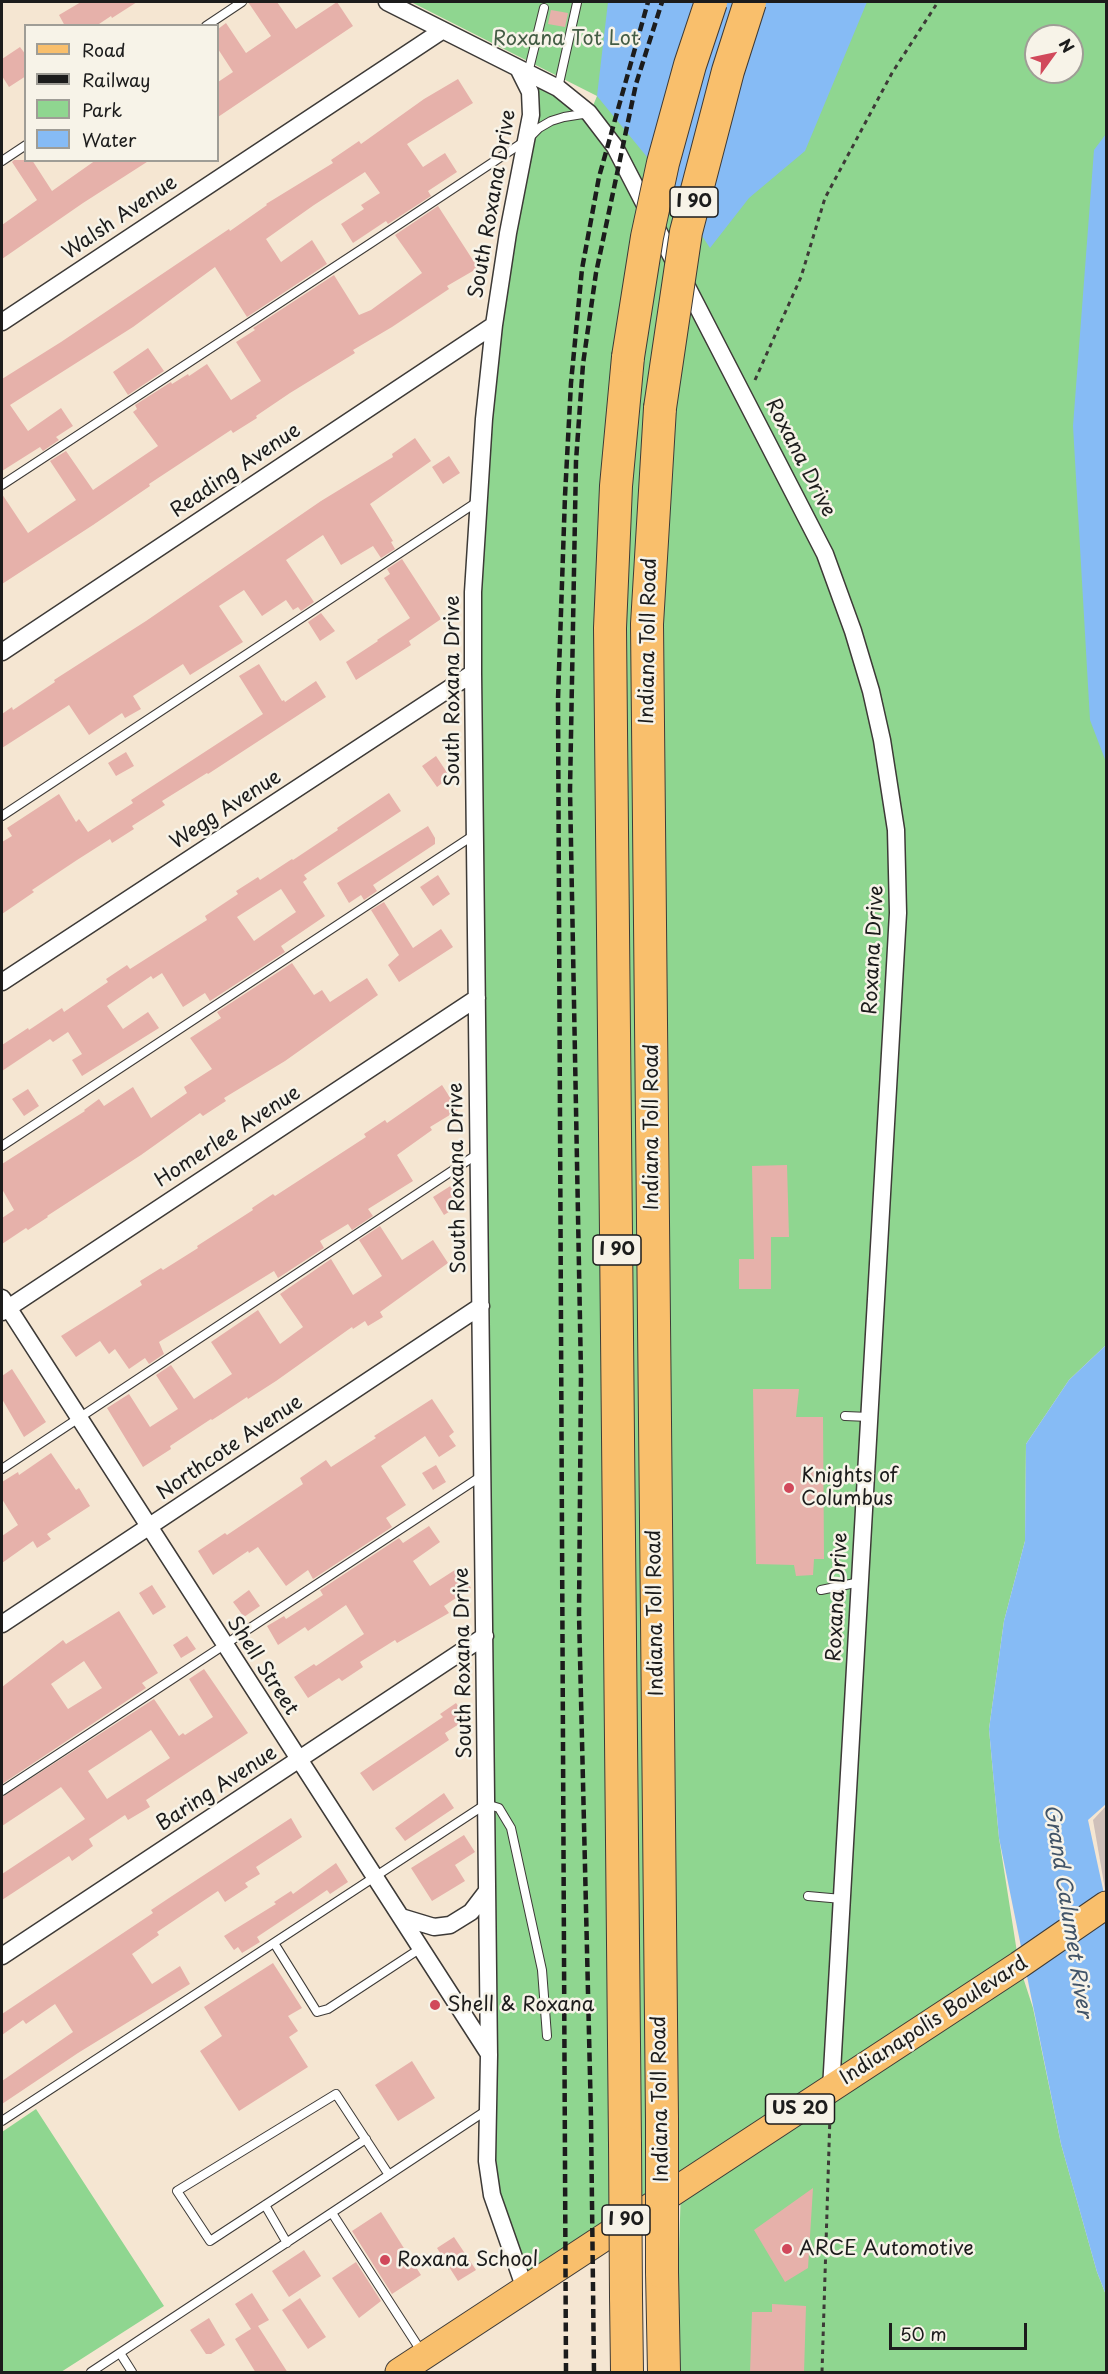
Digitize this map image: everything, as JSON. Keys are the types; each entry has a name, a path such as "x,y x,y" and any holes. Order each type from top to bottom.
{"highway":[{"name":"Indiana Toll Road","path":"627,2373 610,628 616,486 628,357 643,261 663,163 690,66 711,2"},
{"name":"Indiana Toll Road","path":"664,2373 647,624 660,408 686,232 728,71 750,2"}],"main road":[{"name":"Indianapolis Boulevard","path":"399,2373 1107,1905"}],"street":[{"name":"Roxana Drive","path":"387,2 558,88 590,113 615,147 808,519 839,591 871,691 893,803 899,869 898,913 831,2089"},
{"name":"Walsh Avenue","path":"2,322 443,30"},
{"name":"South Roxana Drive","path":"523,70 530,92 531,115 508,233 494,325 477,502 473,592 473,673 489,2055 487,2161 492,2195 525,2289"},
{"name":"Reading Avenue","path":"2,652 494,325"},
{"name":"Wegg Avenue","path":"2,982 473,673"},
{"name":"Homerlee Avenue","path":"4,1306 477,998"},
{"name":"Shell Street","path":"4,1306 489,2055"},
{"name":"Northcote Avenue","path":"2,1624 481,1306"},
{"name":"Baring Avenue","path":"2,1956 485,1636"},
{"path":"401,1917 434,1927 450,1925 471,1912 487,1891"}],"lane":[{"path":"209,24 242,2"},
{"path":"558,88 577,3"},
{"path":"523,70 544,8"},
{"path":"2,485 528,139 551,121 590,113"},
{"path":"2,160 24,146"},
{"path":"2,816 477,502"},
{"path":"2,1146 474,835"},
{"path":"2,1469 479,1153"},
{"path":"845,1416 869,1417"},
{"path":"2,1791 483,1475"},
{"path":"821,1590 860,1582"},
{"path":"2,2121 486,1804 499,1808 511,1828 542,1970 547,2036"},
{"path":"808,1896 842,1899"},
{"path":"274,1943 317,2012 328,2009 421,1948"},
{"path":"366,2139 210,2241 177,2191 336,2094 366,2139 389,2175"},
{"path":"90,2373 488,2110"},
{"path":"265,2205 287,2243"},
{"path":"332,2213 424,2356"},
{"path":"120,2353 132,2373"}],"path":[{"path":"746,400 801,277 825,198 892,73 936,4"},
{"path":"822,2373 831,2089"}],"shaded area":[{"path":"1106,1806 1106,1895 1093,1820"}],"green space":[{"name":"Roxana Tot Lot","path":"411,2 1106,2 1106,1345 1069,1380 1026,1444 1025,1541 1004,1621 989,1729 999,1838 1019,1965 1033,2008 1061,2144 1097,2272 1106,2295 1106,2372 675,2372 681,2188 525,2289 492,2195 477,502 531,115 517,67 590,113 597,96"},
{"path":"36,2109 164,2306 61,2372 2,2372 2,2132"}],"water":[{"path":"608,2 867,2 805,151 749,198 710,248 661,174 597,96"},
{"path":"1106,134 1106,762 1090,720 1073,426 1094,150"},
{"name":"Grand Calumet River","path":"1106,1345 1106,1804 1088,1820 1106,1903 1106,2295 1097,2272 1061,2144 999,1838 989,1729 1004,1621 1025,1541 1026,1444 1069,1380"}],"building":[{"path":"81,2 137,2 99,24 64,24 59,15"},
{"path":"248,2 277,2 296,29 337,2 353,26 219,116 219,81 233,72 219,51 219,28 226,23 246,53 271,36"},
{"path":"551,10 568,13 565,27 548,24"},
{"path":"20,47 24,52 24,77 9,87 2,76 2,59"},
{"path":"458,79 473,103 407,144 423,167 445,153 457,172 428,191 431,196 388,224 386,221 353,243 341,224 364,209 361,205 380,193 365,172 314,205 266,239 281,262 312,240 327,264 247,317 215,267 133,327 10,405 28,431 61,408 73,426 56,437 59,440 43,451 40,447 2,471 2,379 229,229 230,231 266,204 333,163 331,160 359,141 361,144 424,99"},
{"path":"24,160 24,162 33,162 52,191 93,162 147,162 2,259 2,225 37,200 12,162"},
{"path":"438,206 478,268 447,286 449,289 392,327 353,350 355,353 290,393 233,433 231,430 149,484 150,486 93,525 2,584 2,494 28,533 76,500 50,461 66,451 93,490 158,446 133,412 137,409 135,405 171,382 172,384 188,374 189,376 207,364 231,400 261,381 236,342 255,330 253,328 334,275 359,315 371,310 422,273 395,235"},
{"path":"148,348 164,371 128,395 113,372"},
{"path":"415,438 431,461 370,504 393,541 391,542 395,549 381,558 373,546 341,565 323,535 286,560 314,602 301,611 298,607 293,610 286,600 262,616 244,590 219,606 243,642 190,675 183,664 133,696 141,709 125,718 122,713 89,735 69,705 2,748 2,714 12,707 13,710 55,682 54,680 146,621 321,501 393,457 392,454"},
{"path":"449,456 460,473 443,484 432,467"},
{"path":"402,559 441,619 409,641 411,645 356,680 346,662 410,618 384,578 390,574 387,569"},
{"path":"321,613 335,631 320,641 308,622"},
{"path":"259,664 282,701 285,702 316,681 326,697 208,774 162,801 165,805 132,826 134,829 112,843 110,839 77,860 32,890 34,892 2,914 2,842 12,836 7,828 59,794 76,822 79,819 88,832 133,803 131,800 263,714 239,676"},
{"path":"126,752 134,766 116,776 108,763"},
{"path":"436,756 450,777 437,787 422,766"},
{"path":"389,793 401,811 304,875 307,879 303,882 325,916 281,946 285,952 210,1001 205,993 183,1007 162,973 153,979 151,976 107,1006 123,1029 148,1012 159,1028 82,1076 72,1060 82,1054 68,1032 53,1042 50,1039 2,1071 2,1045 62,1008 64,1012 108,982 106,979 127,965 130,969 207,920 205,916 238,894 236,891 258,877 260,880 293,860 338,830 337,828","holes":["281,889 296,912 254,941 237,917"]},
{"path":"428,826 435,838 435,844 373,885 377,891 364,900 361,895 349,903 337,883"},
{"path":"438,875 450,894 433,906 420,887"},
{"path":"384,902 413,948 441,929 453,947 399,982 388,965 399,955 371,910"},
{"path":"292,963 314,995 322,990 330,1002 367,978 378,995 285,1061 224,1098 226,1101 203,1116 200,1113 48,1217 2,1244 2,1218 14,1210 2,1189 2,1164 85,1111 99,1099 104,1106 133,1087 151,1118 187,1093 184,1087 212,1069 190,1038 221,1018 217,1012"},
{"path":"442,1085 458,1110 430,1127 432,1130 397,1155 413,1181 368,1209 373,1216 352,1230 348,1224 320,1241 324,1248 278,1278 274,1271 159,1342 164,1354 149,1364 145,1358 129,1369 115,1349 109,1354 100,1341 76,1357 61,1336 142,1285 140,1281 161,1268 163,1270 198,1248 197,1246 253,1210 252,1208 273,1194 275,1196 366,1137 364,1134 385,1120 387,1123"},
{"path":"28,1089 39,1106 24,1116 12,1099"},
{"path":"787,1165 789,1237 771,1237 771,1289 739,1289 739,1259 754,1259 752,1166"},
{"path":"452,1185 463,1203 444,1215 433,1197"},
{"path":"380,1226 402,1260 433,1240 448,1263 380,1312 383,1317 368,1326 365,1321 353,1329 352,1327 276,1381 211,1419 143,1467 107,1408 129,1394 150,1427 178,1409 156,1375 171,1365 194,1399 232,1374 211,1342 258,1310 280,1344 303,1327 280,1294 331,1259 353,1295 382,1276 359,1240"},
{"path":"12,1369 46,1422 24,1437 2,1399 2,1376"},
{"name":"Knights of Columbus","path":"753,1389 799,1389 796,1417 823,1417 824,1559 814,1559 813,1575 796,1576 794,1565 756,1564"},
{"path":"432,1399 454,1432 449,1436 456,1446 439,1457 425,1436 381,1466 406,1505 386,1518 392,1527 313,1579 308,1570 286,1586 258,1547 249,1553 248,1551 213,1575 198,1551 225,1533 227,1535 303,1484 300,1478 326,1460 331,1467"},
{"path":"51,1453 76,1490 79,1488 90,1506 47,1534 51,1539 37,1548 33,1541 2,1563 2,1536 18,1525 2,1499 2,1482 18,1472 19,1475"},
{"path":"436,1465 446,1482 433,1490 422,1473"},
{"path":"429,1526 440,1542 413,1561 430,1586 458,1568 471,1588 444,1606 449,1613 397,1643 395,1640 360,1662 363,1667 342,1681 339,1678 308,1698 294,1677 314,1664 316,1666 364,1634 346,1605 308,1631 305,1627 278,1645 267,1626 284,1616 286,1619 323,1595 320,1590 399,1538 403,1543"},
{"path":"152,1585 166,1607 153,1615 139,1593"},
{"path":"249,1590 260,1606 244,1617 233,1602"},
{"path":"119,1611 158,1673 142,1683 146,1688 2,1784 2,1687 63,1640 66,1644","holes":["84,1661 102,1688 68,1709 51,1684"]},
{"path":"187,1636 196,1649 181,1658 173,1645"},
{"path":"204,1669 248,1733 146,1800 150,1807 128,1820 125,1815 89,1839 93,1846 72,1861 69,1856 2,1900 2,1874 85,1819 61,1787 2,1826 2,1797 154,1699 179,1736 183,1733 185,1735 213,1717 189,1679","holes":["151,1730 170,1758 107,1799 88,1771"]},
{"path":"456,1703 467,1719 445,1733 449,1740 373,1791 360,1773 443,1717 440,1714"},
{"path":"444,1793 454,1808 405,1841 395,1828"},
{"path":"291,1818 302,1837 256,1867 260,1874 245,1883 248,1887 225,1902 218,1891 157,1932 159,1935 132,1954 152,1984 180,1966 190,1984 78,2053 2,2104 2,2081 73,2032 55,2004 26,2024 23,2020 2,2035 2,2014 153,1913 151,1910"},
{"path":"464,1835 475,1852 455,1865 465,1881 432,1901 411,1868"},
{"path":"336,1863 348,1882 330,1894 327,1890 257,1937 260,1942 242,1953 238,1947 234,1950 224,1936 276,1904 274,1902 291,1891 293,1894"},
{"path":"273,1963 302,2008 288,2016 298,2031 289,2037 308,2067 239,2111 200,2051 222,2036 204,2007"},
{"path":"412,2061 435,2098 398,2121 375,2085"},
{"name":"ARCE Automotive","path":"813,2188 808,2268 785,2282 754,2230"},
{"path":"381,2212 421,2275 392,2294 352,2231"},
{"path":"454,2237 476,2270 458,2281 437,2248"},
{"path":"304,2250 321,2276 289,2297 272,2271"},
{"path":"356,2262 381,2301 359,2318 332,2278"},
{"path":"252,2293 269,2320 258,2326 288,2373 256,2373 235,2339 251,2329 235,2304"},
{"path":"300,2298 326,2337 308,2349 282,2310"},
{"path":"772,2304 806,2306 804,2373 750,2373 752,2312 772,2312"},
{"path":"209,2318 225,2345 211,2354 206,2354 190,2330"}],"railway":[{"path":"566,2372 558,699 565,496 571,383 582,269 599,177 648,2"},
{"path":"594,2372 591,2118 579,1614 581,1374 570,790 576,461 583,364 596,273 636,84 662,2"}],"place":[{"name":"Knights of Columbus","path":"789,1488"},
{"name":"Shell & Roxana","path":"435,2005"},
{"name":"ARCE Automotive","path":"787,2249"},
{"name":"Roxana School","path":"385,2260"}]}
